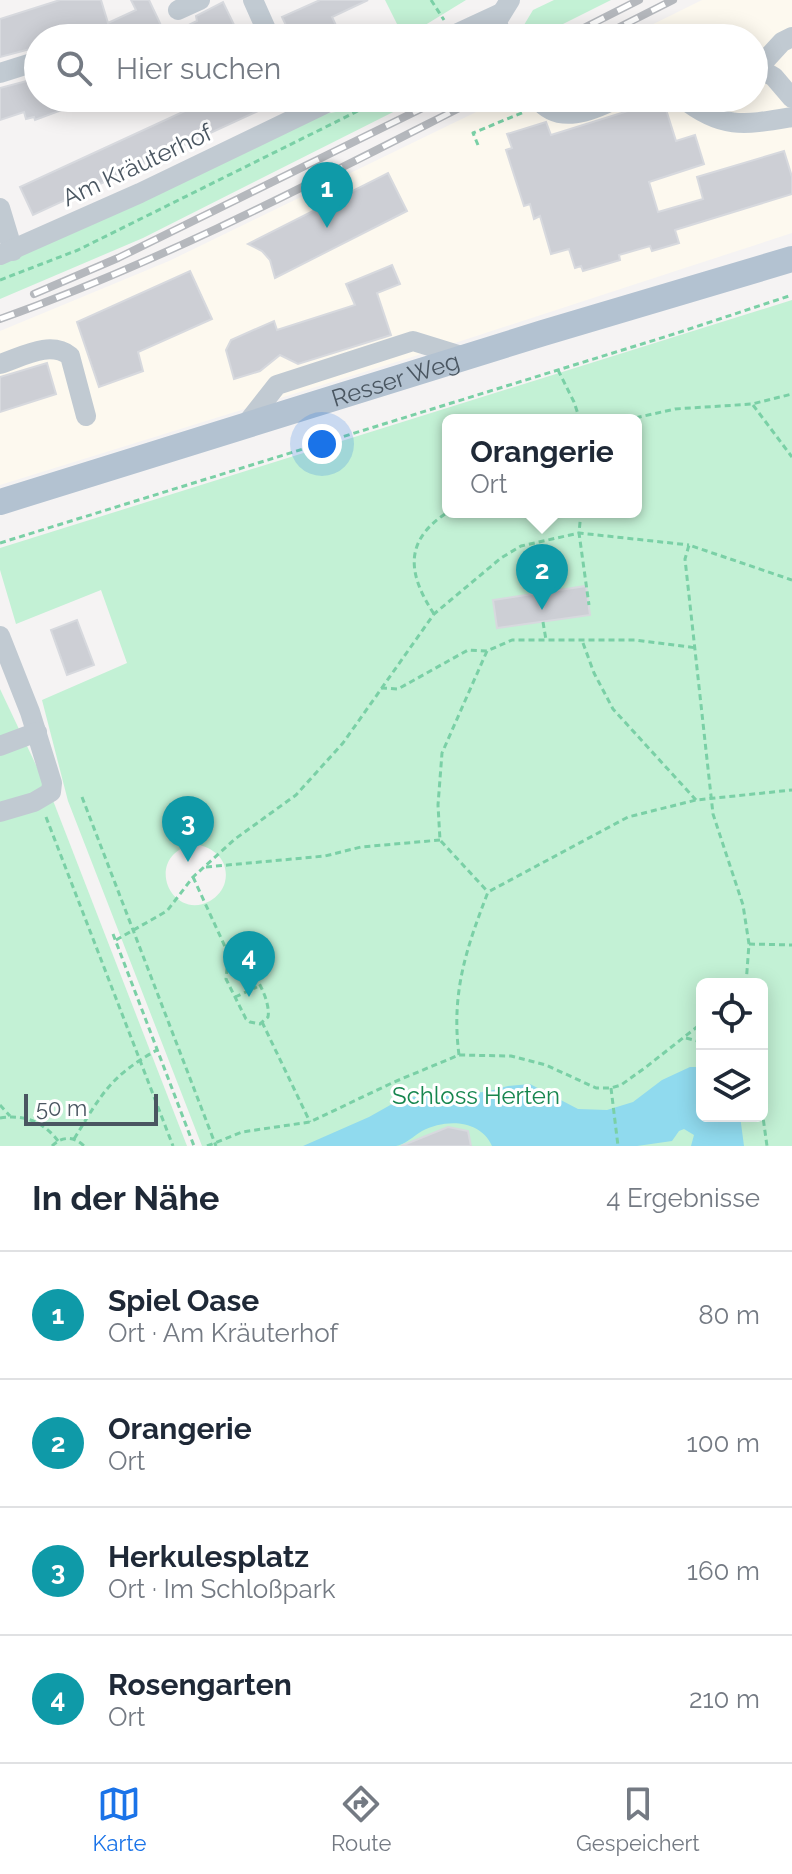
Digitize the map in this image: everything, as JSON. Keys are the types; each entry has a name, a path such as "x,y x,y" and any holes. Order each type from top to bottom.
{"main road":[{"name":"Resser Weg","path":"0,502 792,259"}],"street":[{"path":"178,10 200,0"},
{"path":"253,0 264,24"},
{"path":"473,24 505,6"},
{"path":"498,24 505,6"},
{"path":"768,55 792,37"},
{"path":"0,73 24,65"},
{"path":"768,73 792,98"},
{"name":"Am Kräuterhof","path":"6,253 291,112"},
{"path":"554,112 589,112"},
{"path":"701,112 730,125 749,125 792,117"},
{"path":"0,208 6,253"},
{"path":"0,364 53,348 63,350 70,356 86,416"},
{"path":"0,636 51,774 51,792 34,802 0,812"},
{"path":"0,746 37,732"}],"path":[{"path":"431,0 444,24"},
{"path":"0,280 78,250 356,112"},
{"path":"478,145 473,133 515,112"},
{"path":"0,543 792,295"},
{"path":"558,370 578,414"},
{"path":"642,416 675,409 752,404 792,394"},
{"path":"752,404 792,457"},
{"path":"434,614 418,582 413,560 418,540 430,524 442,516"},
{"path":"580,518 579,533 589,605"},
{"path":"116,940 167,911 193,877 235,839 296,795 343,743 434,614 501,558 521,546 579,533 689,545 792,580"},
{"path":"689,545 685,559 713,800 718,834 743,905 749,944 746,978"},
{"path":"543,622 546,640"},
{"path":"381,688 398,689 468,650 487,651 512,640 635,640 697,648"},
{"path":"582,641 613,709 696,800"},
{"path":"487,651 448,734 442,753 438,805 440,840 488,892"},
{"path":"459,1055 456,1026 459,982 467,948 488,892 628,817 696,800 792,790"},
{"path":"82,797 215,1144"},
{"path":"44,809 173,1146"},
{"path":"203,868 440,840"},
{"path":"193,877 233,964"},
{"path":"113,934 194,1146"},
{"path":"749,944 792,945"},
{"path":"240,962 249,967 269,1007 268,1017 262,1022 255,1024 246,1019 226,974 233,964 240,962"},
{"path":"235,997 258,986"},
{"path":"262,1022 310,1122"},
{"path":"207,1146 242,1132 310,1122 459,1055 511,1056 546,1065 596,1088 611,1088 621,1085 696,1029"},
{"path":"686,1038 696,1040"},
{"path":"74,1139 103,1091 120,1073 158,1050"},
{"path":"611,1088 618,1146"},
{"path":"0,1105 10,1116"},
{"path":"0,1118 30,1119 47,1127 58,1141"},
{"path":"764,1122 767,1146"},
{"path":"52,1146 58,1141 74,1139 84,1146"}],"shaded area":[{"path":"702,0 792,0 792,233 409,358 0,485 0,331 169,261 476,112 768,112 768,24 653,24"}],"green space":[{"path":"385,0 466,0 427,24 397,24"},
{"path":"554,0 611,0 563,24 525,24 533,10"},
{"path":"393,112 143,238 0,299 0,263 323,114"},
{"name":"Schloss Herten","path":"792,300 792,1146 202,1146 68,801 42,700 127,663 101,590 16,624 0,570 0,548","holes":["193,844 213,851 222,861 225,882 210,901 196,905 184,903 174,896 168,885 166,873 169,861 177,851"]},
{"path":"0,689 54,803 187,1146 0,1146"}],"water":[{"path":"696,1067 696,1122 741,1122 744,1146 691,1146 694,1135 684,1129 672,1141 637,1146 492,1146 471,1126 451,1123 431,1127 396,1146 303,1146 401,1099 486,1092 530,1084 578,1109 607,1110 633,1102 662,1080"}],"building":[{"path":"60,0 101,0 108,23 136,10 131,0 149,0 160,24 24,24 24,51 0,57 0,19"},
{"path":"320,0 368,0 332,17 335,24 285,24 282,17"},
{"path":"223,2 234,24 191,24 197,21 196,16"},
{"path":"24,82 24,112 0,120 0,88"},
{"path":"24,112 56,112 35,120 34,117 26,119"},
{"path":"183,112 256,112 33,215 20,187"},
{"path":"625,112 667,112 676,141 695,135 704,164 649,182 658,212 703,199 697,177 784,151 792,177 792,194 675,230 679,243 652,251 650,246 619,255 620,260 583,271 581,266 575,268 569,249 551,254 540,216 534,219 530,204 524,206 506,150 512,148 507,134 546,122 551,135"},
{"path":"388,173 407,211 275,278 270,260 262,251 248,244"},
{"path":"392,265 400,284 377,293 391,335 298,364 280,355 260,371 234,379 226,350 231,340 274,321 277,330 355,305 346,284"},
{"path":"190,271 212,319 138,352 143,371 99,387 77,322"},
{"path":"47,363 56,394 0,412 0,377"},
{"path":"586,586 590,615 497,628 493,600"},
{"path":"77,620 94,665 67,675 51,630"},
{"path":"448,1127 468,1131 471,1146 401,1146"}],"railway":[{"path":"592,24 639,0"},
{"path":"626,24 673,0"},
{"path":"34,294 118,258 415,112"},
{"path":"0,319 183,244 451,112"}],"place":[{"name":"Spiel Oase","path":"327,228"},
{"name":"Orangerie","path":"542,610"},
{"name":"Herkulesplatz","path":"188,862"},
{"name":"Rosengarten","path":"249,997"}]}
